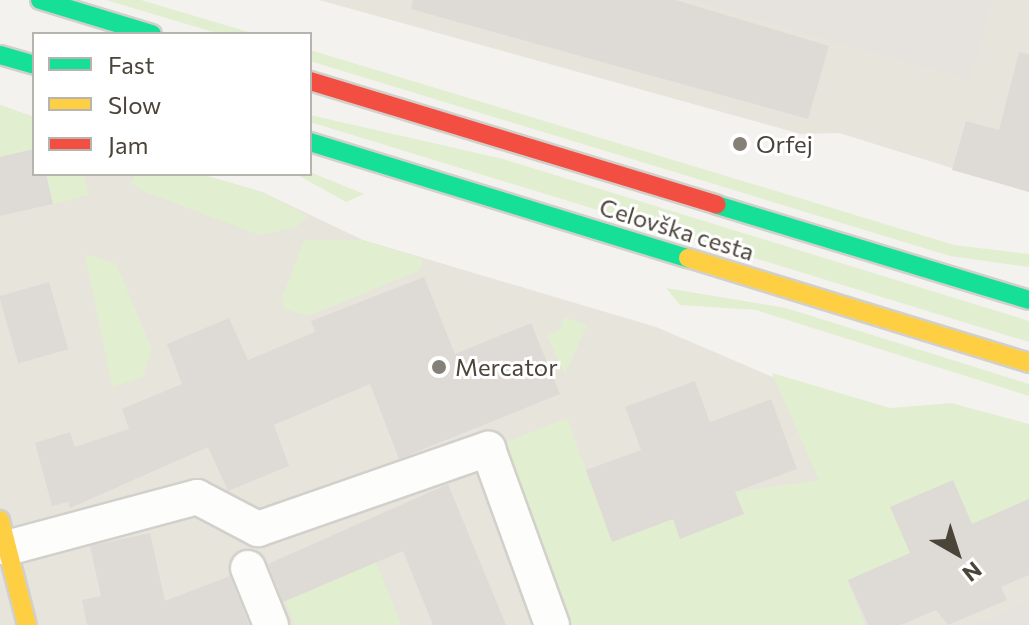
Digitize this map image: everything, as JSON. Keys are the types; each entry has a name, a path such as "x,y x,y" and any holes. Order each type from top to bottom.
{"main road":[{"path":"40,0 145,32"},
{"path":"0,55 32,64"},
{"name":"Celovška cesta","path":"312,82 1029,300"},
{"name":"Celovška cesta","path":"312,143 1029,363"},
{"path":"4,534 27,625"}],"street":[{"path":"4,534 197,497 258,529 488,449 552,625"},
{"path":"248,568 271,625"}],"shaded area":[{"path":"319,0 1029,0 1029,192 839,133 801,134"},
{"path":"688,0 993,0 970,80"},
{"path":"0,105 32,116 32,176 207,176 262,192 363,240 656,327 780,380 912,416 1029,429 1029,625 0,625"},
{"path":"1029,601 1029,625 972,625 1009,610"}],"green space":[{"path":"106,0 141,0 248,32 213,32"},
{"path":"312,51 954,245 1029,254 1029,267 950,256 312,62"},
{"path":"0,105 32,116 32,149 0,157"},
{"path":"312,115 503,159 1029,321 1029,342 312,123"},
{"path":"312,173 364,194 346,202 300,176 312,176"},
{"path":"46,176 84,176 89,195 53,204"},
{"path":"134,176 207,176 262,192 308,216 295,228 259,235 143,191 131,183"},
{"path":"304,240 363,240 423,259 420,270 308,316 284,309 282,298"},
{"path":"85,254 116,264 152,349 143,377 112,387"},
{"path":"666,288 786,308 1029,384 1029,396 756,310 680,305"},
{"path":"564,317 587,325 565,374 547,336 560,329"},
{"path":"772,373 890,408 951,403 1029,424 1029,499 972,524 953,480 910,553 848,582 865,625 553,625 488,449 567,418 612,541 673,519 680,538 744,514 735,492 819,480"},
{"path":"376,562 401,625 295,625 285,601"}],"building":[{"path":"413,0 676,0 829,46 808,119 411,9"},
{"path":"1019,52 1029,54 1029,192 952,170 966,121 999,130"},
{"path":"32,149 32,176 46,176 53,204 0,216 0,157"},
{"path":"424,277 455,354 531,323 560,394 399,459 370,384 274,425 289,466 228,491 208,447 70,508 68,502 52,506 35,443 70,432 75,447 129,429 122,409 182,384 167,344 229,318 248,360 315,332 311,321"},
{"path":"49,282 68,349 18,364 0,296"},
{"path":"695,381 710,422 771,399 797,469 735,492 744,514 680,539 673,519 612,542 586,470 641,450 625,407"},
{"path":"953,480 972,524 1029,499 1029,575 1001,587 1007,600 948,625 936,610 901,625 868,625 848,580 910,553 890,507"},
{"path":"448,484 506,625 433,625 403,551 283,602 268,564"},
{"path":"150,533 165,601 230,576 249,625 87,625 82,600 101,596 90,546"}],"traffic: fast":[{"path":"40,0 145,32"},
{"path":"0,55 32,64"},
{"path":"312,143 688,258"},
{"path":"717,205 1029,300"}],"traffic: slow":[{"path":"688,258 1029,363"},
{"path":"0,520 27,625"}],"traffic: jam":[{"path":"312,82 717,205"}],"place":[{"name":"Orfej","path":"740,144"},
{"name":"Mercator","path":"439,367"}]}
